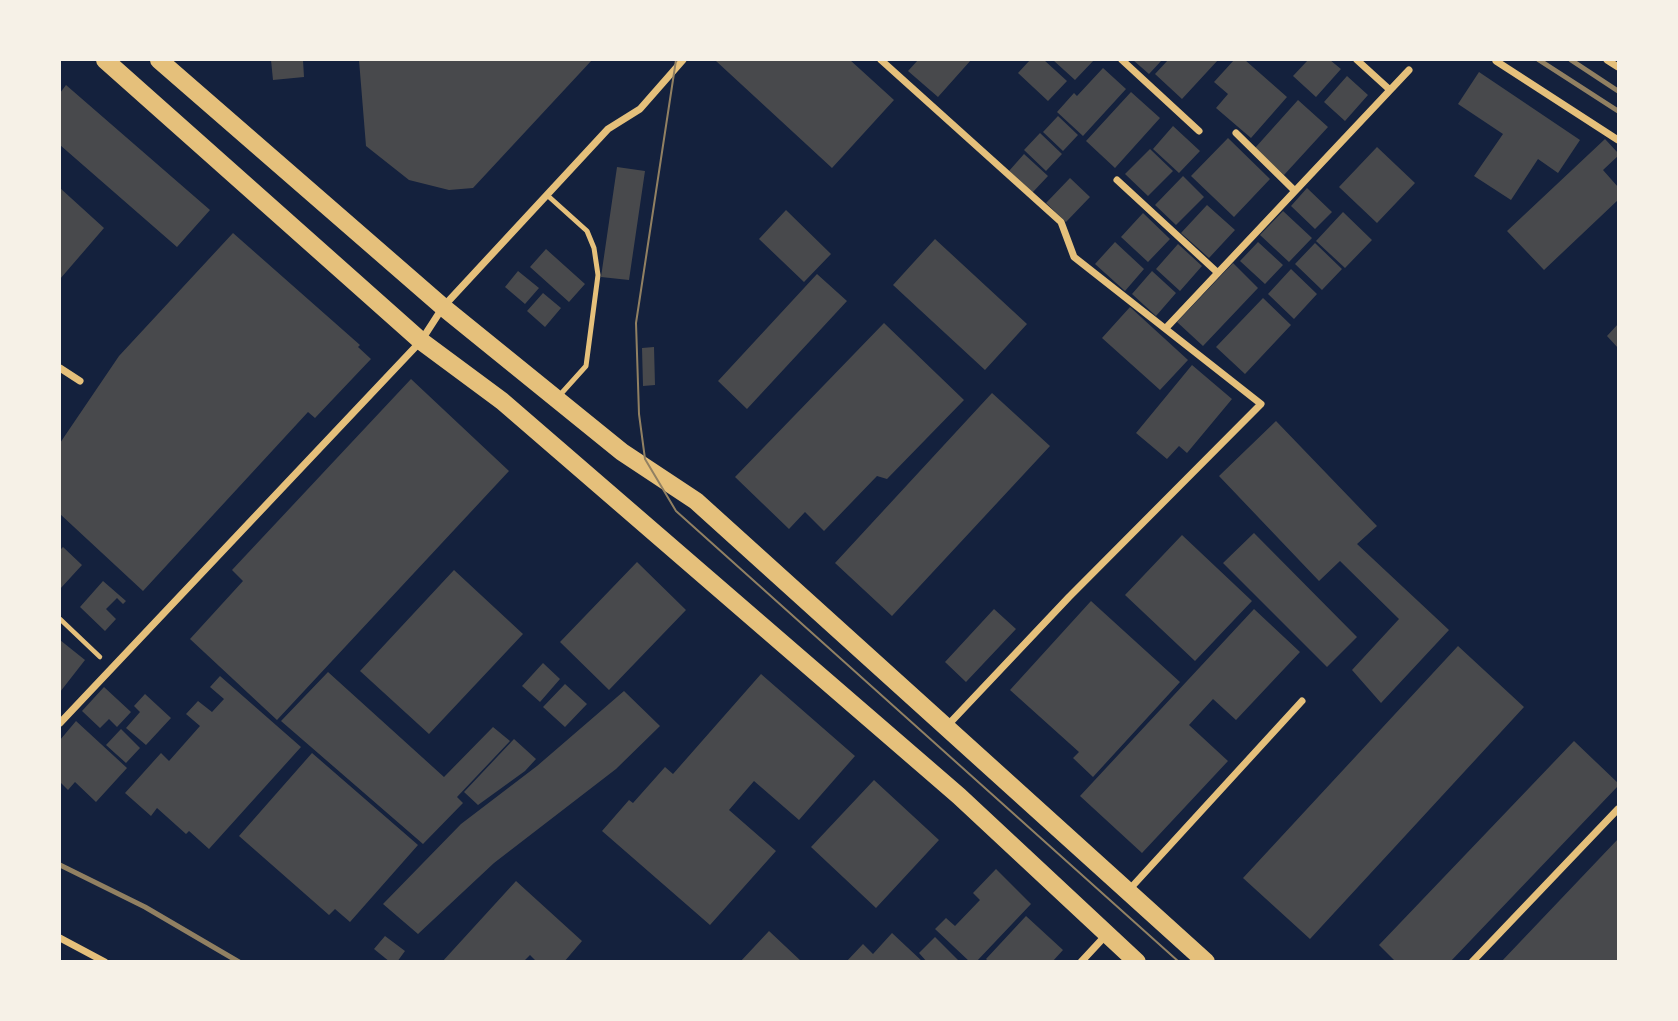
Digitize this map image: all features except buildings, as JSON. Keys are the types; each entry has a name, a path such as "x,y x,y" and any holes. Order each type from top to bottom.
{"main road":[{"path":"105,60 421,341 502,401 959,796 1137,961"},
{"path":"159,60 443,307 622,452 696,501 1206,961"}],"street":[{"path":"60,723 421,341 443,307 608,129 640,109 683,60"},
{"path":"881,60 1061,222 1074,257 1262,404 1069,597 946,726"},
{"path":"1122,60 1199,131"},
{"path":"1357,60 1390,90"},
{"path":"1607,60 1619,67"},
{"path":"1496,61 1619,140"},
{"path":"1166,328 1409,70"},
{"path":"1236,133 1295,191"},
{"path":"1117,180 1217,273"},
{"path":"60,368 80,381"},
{"path":"1128,891 1302,701"},
{"path":"1472,961 1619,809"},
{"path":"1081,961 1107,933"},
{"path":"60,937 105,961"}],"lane":[{"path":"547,195 587,231 594,248 598,275 586,366 557,399"}],"path":[{"path":"60,619 112,667"}],"tram line":[{"path":"676,60 636,323 639,414 645,459 676,511 1179,962"}],"railway":[{"path":"1539,60 1618,111"},
{"path":"1571,60 1618,91"},
{"path":"60,865 145,907 239,962"}]}
